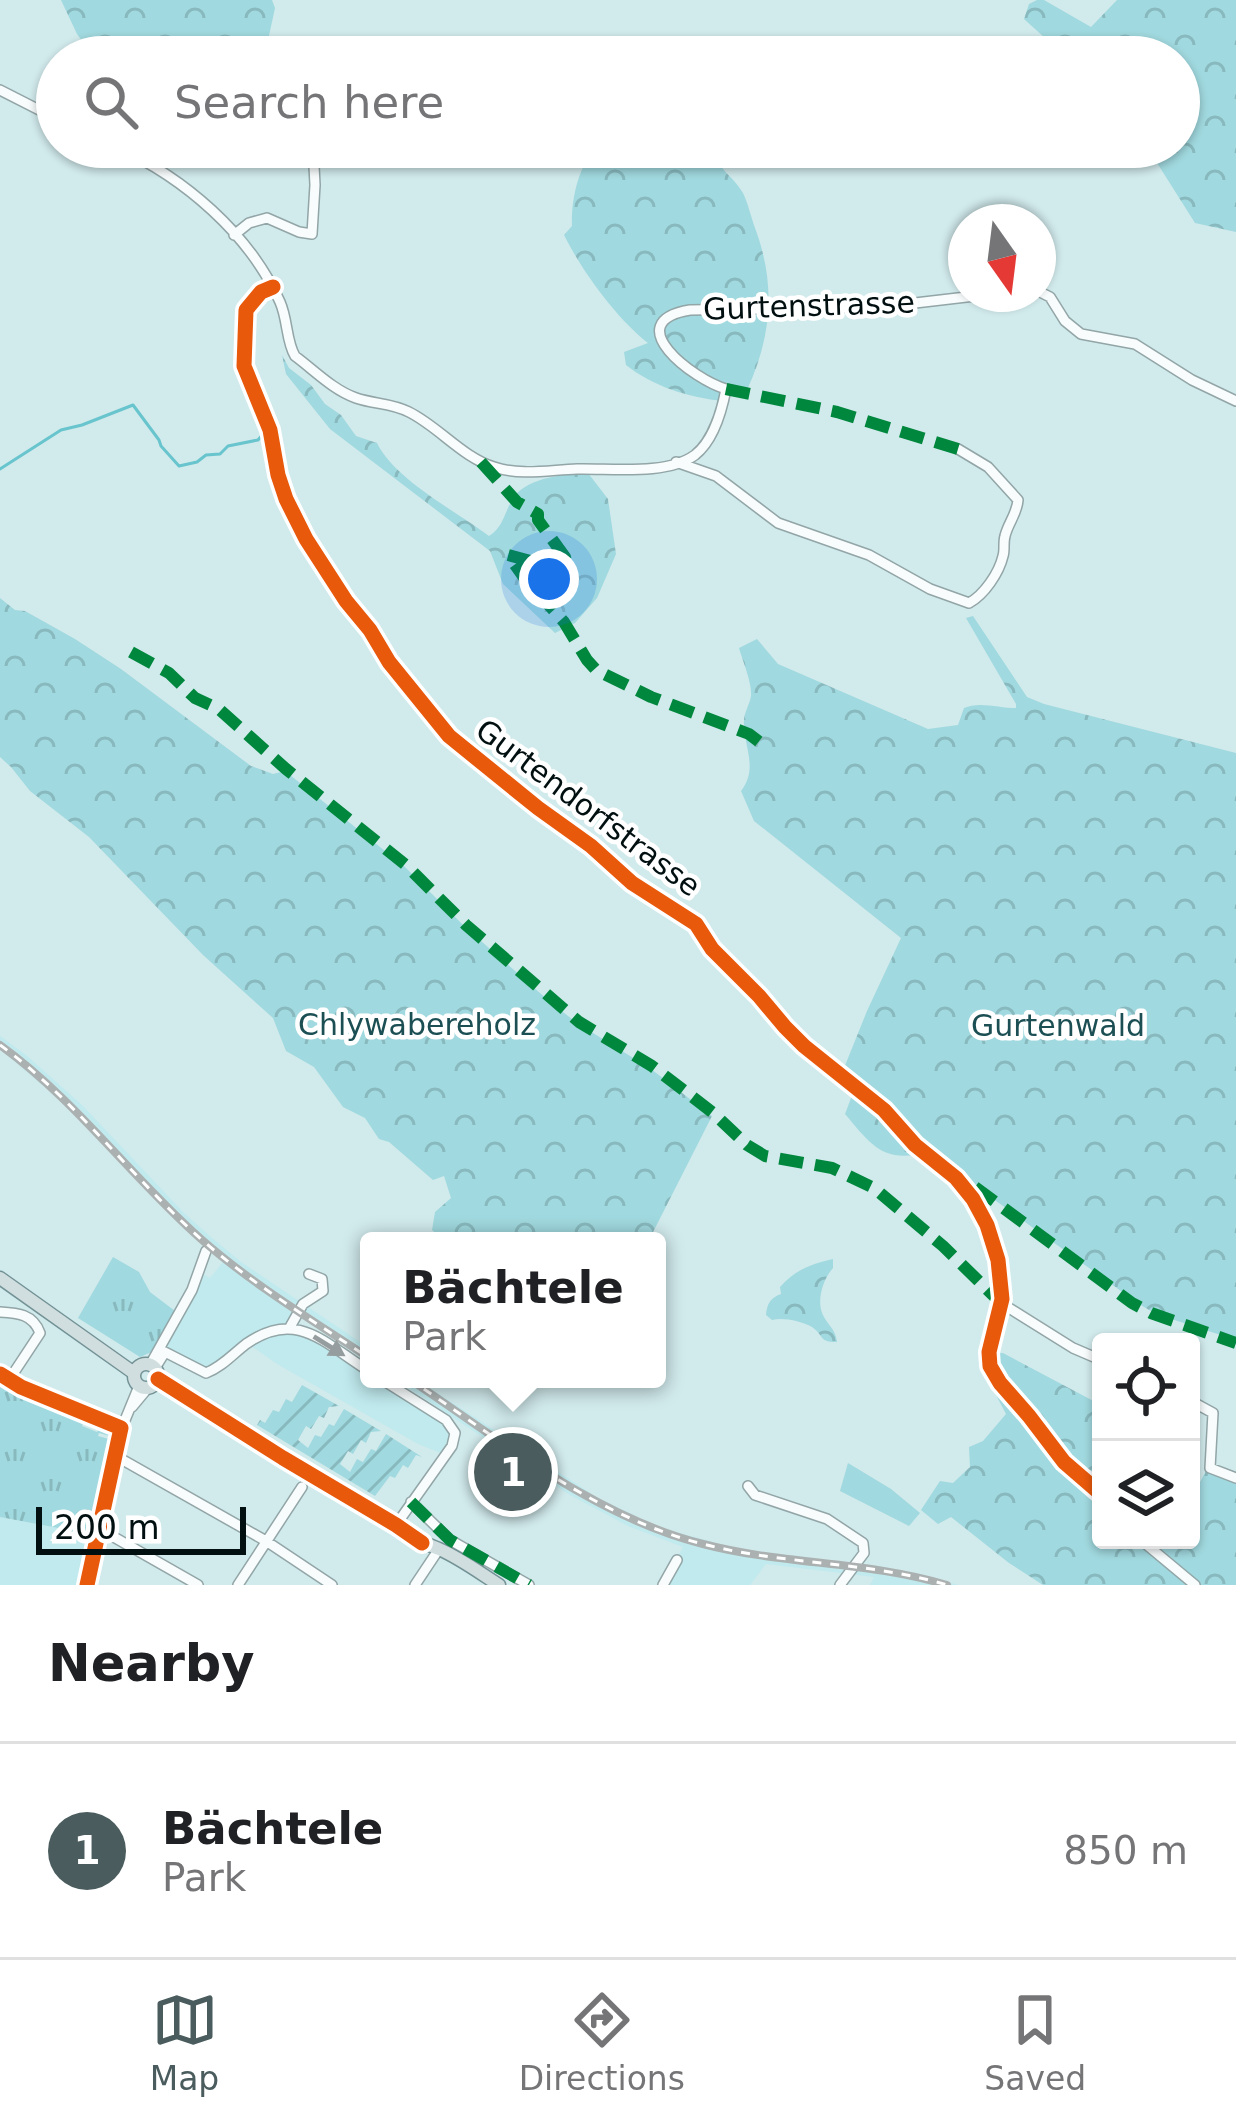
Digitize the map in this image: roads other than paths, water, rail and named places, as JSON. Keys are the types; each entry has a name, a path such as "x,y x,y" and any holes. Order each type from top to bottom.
{"main road":[{"path":"0,1278 147,1376 424,1545 500,1585"}],"street":[{"path":"0,90 36,108"},
{"path":"159,168 258,260 288,323 295,356 341,392 409,411 488,465 517,472 626,471 676,462 716,476 778,523 869,555 965,603 976,600 999,567 1018,500 994,473 958,449"},
{"path":"234,235 249,223 267,218 312,234 315,168"},
{"name":"Gurtendorfstrasse","path":"272,286 260,292 246,310 247,377 270,430 278,476 298,524 346,601 449,736 632,883 696,924 712,949 803,1046 884,1110 956,1178 987,1225 998,1260 1001,1303 990,1366 1064,1462 1092,1486"},
{"name":"Gurtenstrasse","path":"676,462 695,454 705,442 726,389 682,366 665,348 662,328 671,316 691,310 881,307 948,299"},
{"path":"1056,307 1076,332 1135,344 1236,401"},
{"path":"87,1585 121,1428 192,1290 206,1251"},
{"path":"290,1327 302,1304 323,1291 322,1280 309,1274"},
{"path":"1001,1303 1092,1356"},
{"path":"0,1312 21,1313 40,1333 4,1377 121,1428"},
{"path":"162,1350 208,1373 260,1336 290,1327 360,1365"},
{"path":"395,1388 446,1420 454,1433 452,1446 396,1525"},
{"path":"1200,1406 1213,1413 1210,1468 1236,1478"},
{"path":"114,1455 266,1540 332,1585"},
{"path":"748,1486 754,1495 827,1519 863,1543 864,1553 839,1585"},
{"path":"238,1585 302,1487"},
{"path":"411,1502 450,1540 529,1585"},
{"path":"98,1528 198,1585"},
{"path":"415,1585 439,1549"},
{"path":"1152,1549 1195,1585"},
{"path":"663,1585 677,1560"}],"waterway":[{"path":"0,469 61,430 133,405 179,466 220,454 228,446 258,440 264,433"}],"railway":[{"path":"0,1045 79,1114 201,1239 360,1352"},
{"path":"422,1388 586,1496 663,1532 733,1551 887,1571 947,1585"}],"place":[{"name":"Bächtele","path":"513,1472"}],"park label":[{"name":"Chlywabereholz","path":"417,1025"},
{"name":"Gurtenwald","path":"1058,1026"}]}
